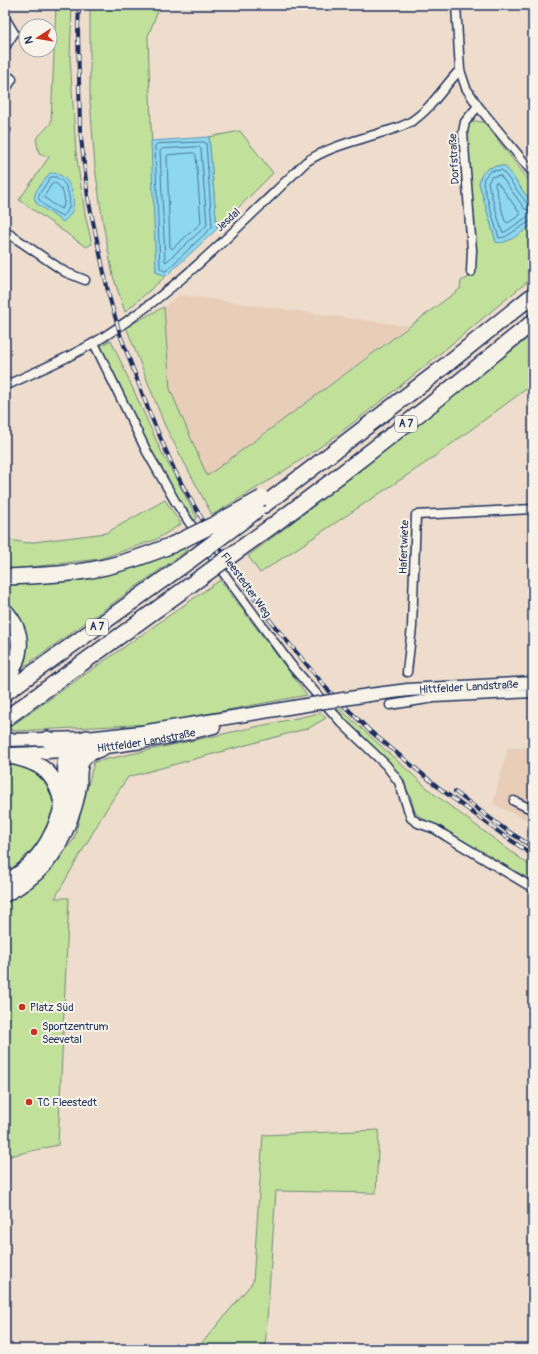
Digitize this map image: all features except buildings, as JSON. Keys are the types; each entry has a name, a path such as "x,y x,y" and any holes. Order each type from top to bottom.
{"highway":[{"name":"A 7","path":"5,693 189,561 263,501 303,476 431,378 533,295"},
{"name":"A 7","path":"5,718 276,523 355,464 438,400 533,322"},
{"path":"5,577 61,574 117,564 174,544 263,501"},
{"path":"5,611 11,618 17,630 20,643 14,669 5,683"},
{"path":"5,882 26,868 38,855 56,828 62,808 66,783 66,758 68,751 77,741 87,738"},
{"path":"47,739 58,743 68,751 79,768"},
{"path":"5,894 29,880 44,866 56,851 66,830 75,805 79,785 79,768 85,756 102,748"},
{"path":"5,754 30,761 52,776 56,784 62,808"}],"main road":[{"name":"Hittfelder Landstraße","path":"6,740 87,738 168,728 369,694 408,690 533,683"},
{"name":"Hittfelder Landstraße","path":"5,754 68,751 146,742 190,733 285,708"}],"street":[{"path":"456,5 460,70 466,88 478,106 533,173"},
{"path":"5,18 14,33 5,47"},
{"name":"Jesdal","path":"5,386 94,343 127,321 191,271 315,155 329,149 392,130 410,122 425,111 460,70"},
{"path":"5,74 12,79 5,91"},
{"name":"Dorfstraße","path":"471,272 472,250 463,132 465,122 478,106"},
{"path":"5,231 65,272 85,280"},
{"name":"Fleestedter Weg","path":"94,343 147,452 175,501 213,558 290,665 342,723 386,765 399,782 411,818 418,823 435,829 533,888"},
{"name":"Hafertwiete","path":"407,672 412,627 416,515 533,509"},
{"name":"Hittfelder Landstraße","path":"390,705 434,698 533,693"},
{"path":"514,801 533,810"}],"shaded area":[{"path":"180,295 408,326 207,476 169,387 168,345 164,307"},
{"path":"508,748 533,748 533,823 493,804"}],"green space":[{"path":"56,5 72,5 70,58 76,152 85,214 92,244 86,247 19,200 49,157 39,153 36,139 51,123 54,58 58,58 58,18 55,18"},
{"path":"90,5 160,5 148,36 156,272 166,276 125,312 113,276 103,223 95,167 90,101"},
{"path":"475,121 483,122 488,127 533,186 533,205 505,166 489,168 479,183 496,242 507,241 533,224 533,277 411,377 337,435 291,466 212,515 165,426 126,327 164,307 170,389 207,476 460,289 461,281 474,275 475,257 466,133 468,125"},
{"path":"240,131 273,173 217,229 209,137"},
{"path":"533,334 533,384 427,462 260,573 248,556 360,471"},
{"path":"111,340 160,449 197,518 194,520 170,486 151,452 99,347"},
{"path":"165,500 181,524 155,540 99,559 5,570 5,539 26,543 106,533"},
{"path":"183,547 186,551 19,670 5,605 5,583"},
{"path":"220,580 307,695 153,724 16,731 7,729"},
{"path":"339,708 434,794 533,868 533,881 420,817 415,812 411,798 402,779 385,760 332,709"},
{"name":"Sportzentrum Seevetal","path":"320,713 326,718 309,728 128,777 107,808 55,898 69,898 58,1145 5,1157 5,900 11,898 57,862 74,839 94,762"},
{"path":"5,762 37,770 45,776 52,787 55,797 56,810 54,818 36,845 28,854 5,873"},
{"path":"379,1130 376,1193 276,1191 265,1349 197,1349 253,1282 263,1135"}],"water":[{"path":"209,137 217,229 166,276 156,272 151,141"},
{"path":"497,166 505,166 533,205 533,224 510,240 500,243 496,242 479,183 481,176 485,171"},
{"path":"50,173 63,177 71,188 73,194 73,209 70,215 63,222 37,204 34,198 36,191"}],"railway":[{"path":"79,5 80,129 88,198 109,296 121,337 150,414 174,469 185,490 241,580 272,623 327,689 370,731 443,791 533,855"},
{"path":"455,792 506,830 533,847"}],"place":[{"name":"Platz Süd","path":"22,1007"},
{"name":"Sportzentrum Seevetal","path":"34,1032"},
{"name":"TC Fleestedt","path":"29,1102"}]}
